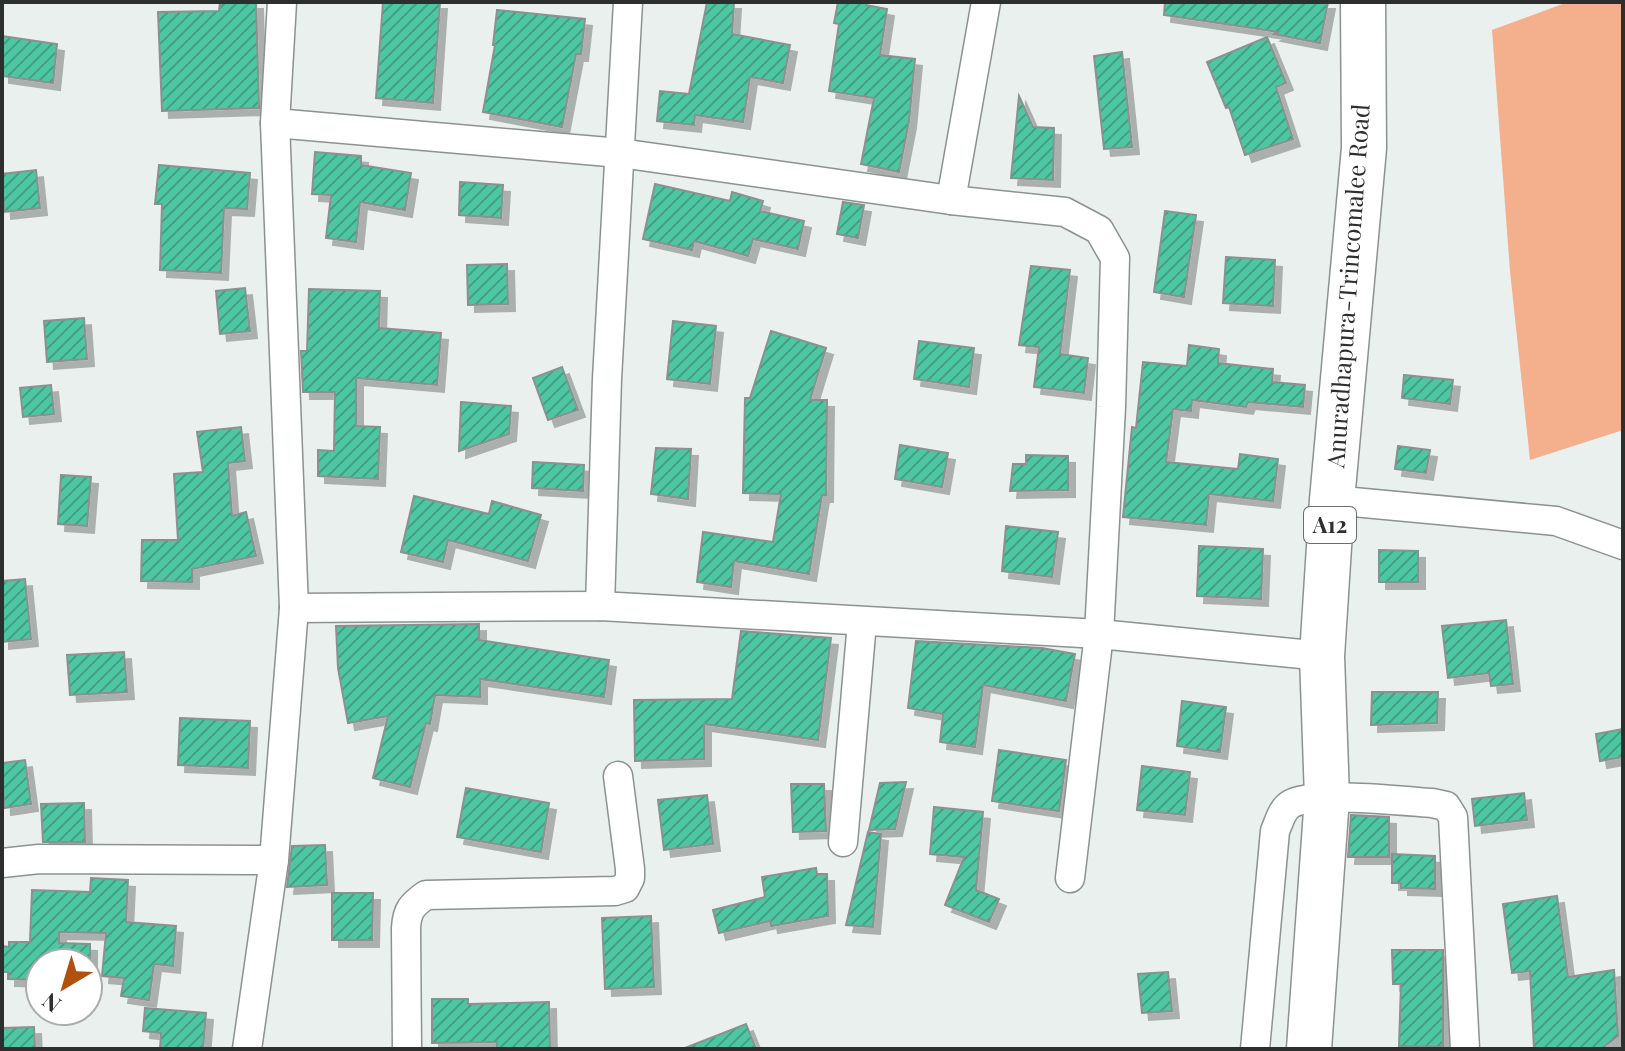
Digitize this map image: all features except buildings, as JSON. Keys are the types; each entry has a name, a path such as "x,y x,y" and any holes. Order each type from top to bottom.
{"highway":[{"name":"Anuradhapura-Trincomalee Road","path":"1309,1049 1327,797 1322,656 1332,500 1364,148 1363,2"}],"street":[{"path":"247,1049 274,860 294,608 275,123 282,2"},
{"path":"600,606 607,379 628,2"},
{"path":"951,200 986,2"},
{"path":"275,123 620,153 951,200 1065,212 1099,230 1115,258 1111,407 1099,634 1070,878"},
{"path":"1332,500 1556,521 1623,545"},
{"path":"294,608 600,606 1099,634 1322,656"},
{"path":"843,842 862,622"},
{"path":"407,1049 406,915 410,906 426,895 615,891 625,888 630,869 618,776"},
{"path":"1255,1049 1275,831 1282,814 1292,803 1327,797 1432,803 1446,806 1453,817 1465,1049"},
{"path":"2,863 39,859 274,860"}],"shaded area":[{"path":"1568,2 1623,2 1623,430 1530,460 1510,271 1492,30"}]}
